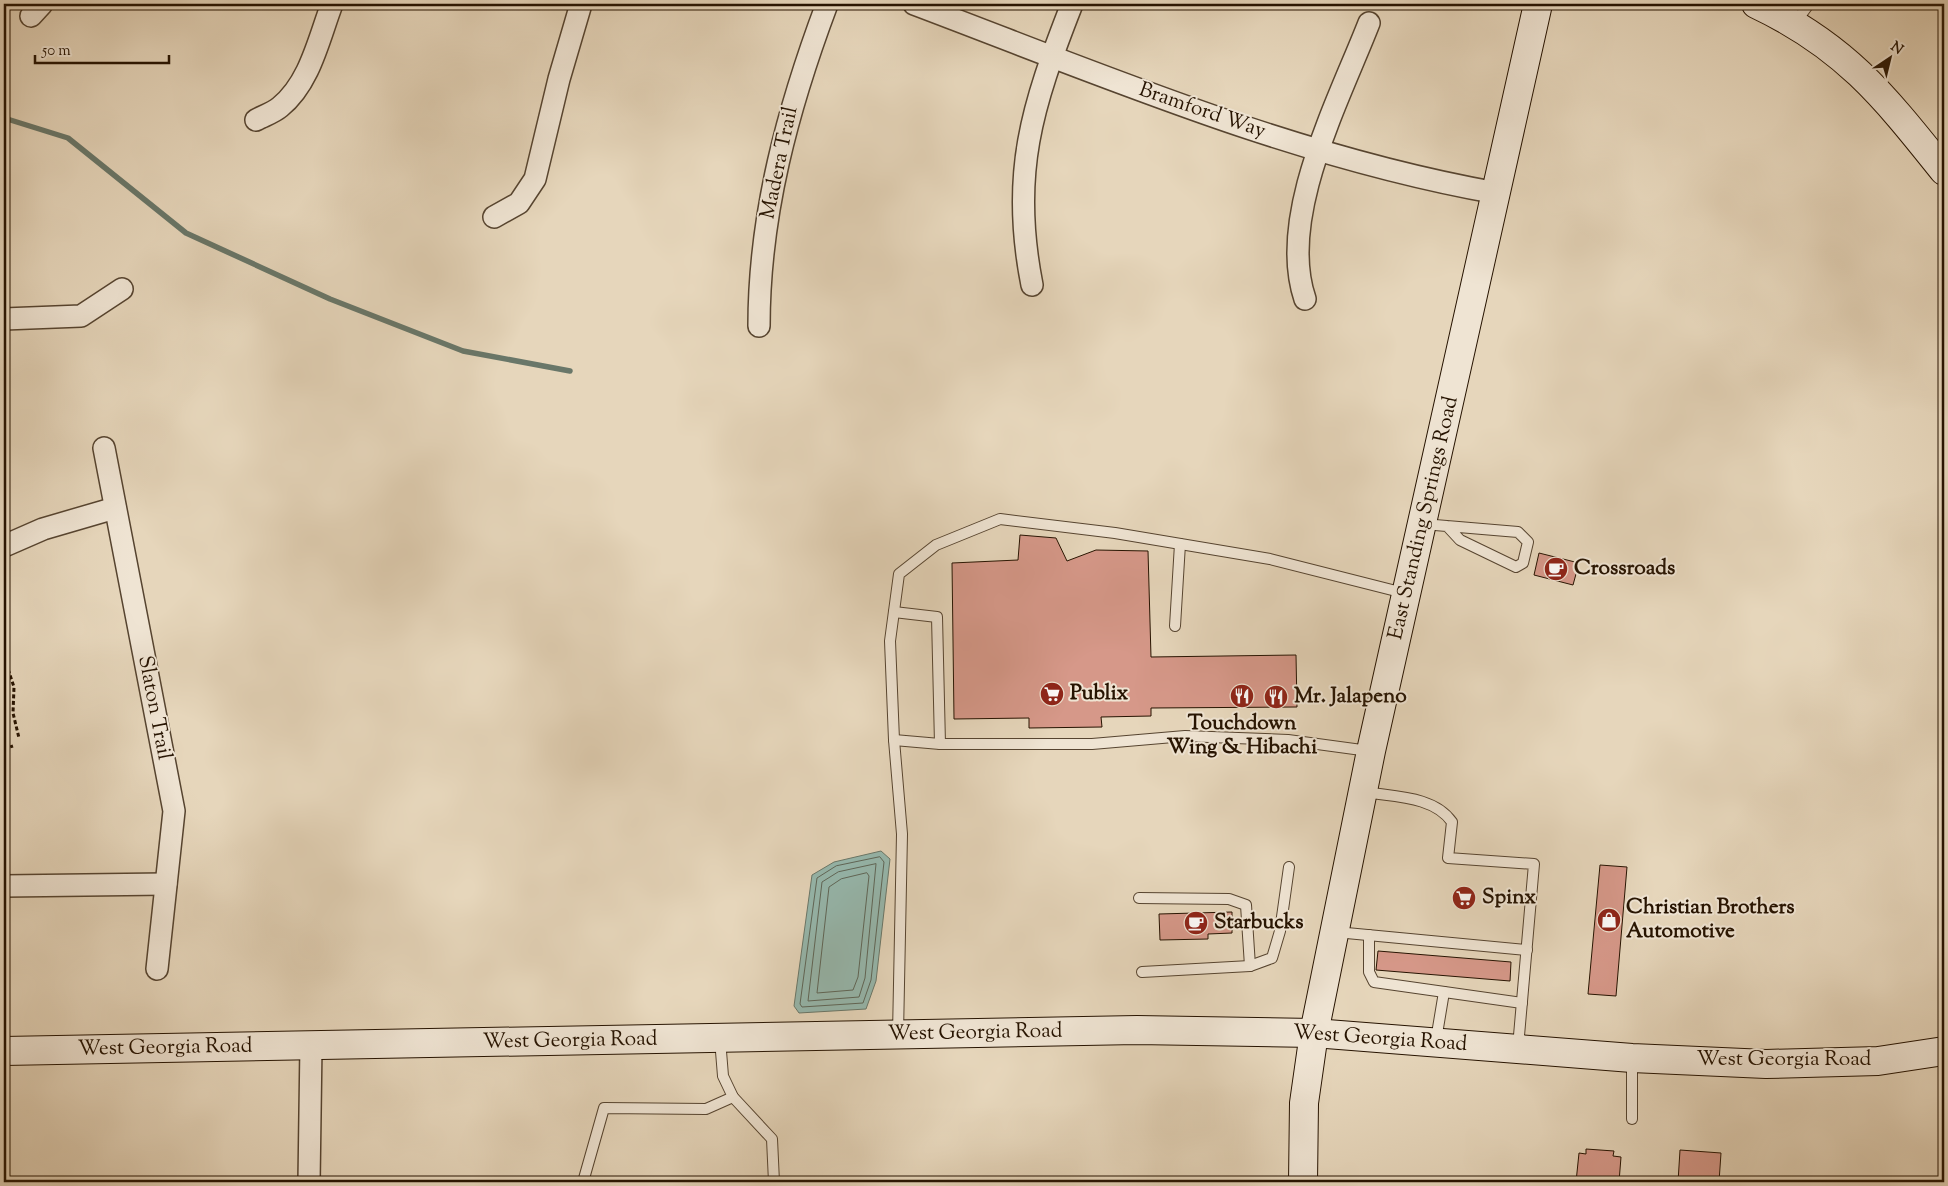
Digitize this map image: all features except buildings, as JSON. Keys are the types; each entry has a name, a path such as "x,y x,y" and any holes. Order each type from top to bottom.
{"main road":[{"name":"East Standing Springs Road","path":"1303,1182 1304,1103 1314,1033 1334,932 1371,751 1406,594 1435,525 1497,193 1538,4"},
{"path":"1756,4 1802,14 1895,110 1944,171"},
{"name":"West Georgia Road","path":"4,1051 1137,1030 1314,1033 1632,1058 1766,1064 1842,1064 1944,1051"}],"street":[{"path":"256,120 278,109 291,97 303,80 332,4"},
{"path":"494,217 519,202 535,179 581,4"},
{"name":"Madera Trail","path":"759,326 766,225 772,184 802,71 827,4"},
{"name":"Bramford Way","path":"914,4 1195,110 1319,151 1418,178 1497,193"},
{"path":"1032,285 1025,249 1022,183 1028,136 1040,88 1072,4"},
{"path":"1305,299 1300,285 1298,237 1312,169 1369,23"},
{"path":"4,319 81,316 122,289"},
{"name":"Slaton Trail","path":"104,448 174,812 157,969"},
{"path":"4,546 43,529 115,508"},
{"path":"4,886 166,884"},
{"path":"309,1182 311,1046"}],"lane":[{"path":"898,1035 902,834 894,740 890,641 899,574 936,544 1000,519 1114,532 1270,559 1406,594"},
{"path":"1435,525 1518,532 1528,542 1522,563 1516,567 1460,540 1435,525"},
{"path":"1175,626 1180,544"},
{"path":"894,612 937,616 940,744"},
{"path":"894,740 940,744 1092,744 1185,736 1288,740 1371,751"},
{"path":"1364,792 1426,803 1444,810 1452,822 1448,858 1534,864 1518,1048"},
{"path":"1142,972 1250,966 1272,958 1280,931 1288,867"},
{"path":"1139,898 1229,899 1246,905 1250,966"},
{"path":"1334,932 1527,950"},
{"path":"1369,935 1369,972 1374,982 1522,1003"},
{"path":"1436,1042 1444,992"},
{"path":"720,1038 723,1076 733,1098 772,1139 774,1182"},
{"path":"1632,1058 1632,1119"},
{"path":"583,1182 604,1108 706,1109 733,1098"}],"path":[{"path":"4,657 14,687 13,713 19,738"},
{"path":"4,749 13,746"}],"water":[{"path":"881,851 890,859 876,981 866,1009 799,1013 794,1006 812,875 834,862"}],"waterway":[{"path":"4,118 68,138 186,233 330,299 463,351 570,371"}],"place":[{"name":"Crossroads","path":"1556,569"},
{"name":"Publix","path":"1052,694"},
{"name":"Touchdown Wing & Hibachi","path":"1242,696"},
{"name":"Mr. Jalapeno","path":"1276,697"},
{"name":"Spinx","path":"1464,898"},
{"name":"Christian Brothers Automotive","path":"1609,920"},
{"name":"Starbucks","path":"1196,923"}]}
